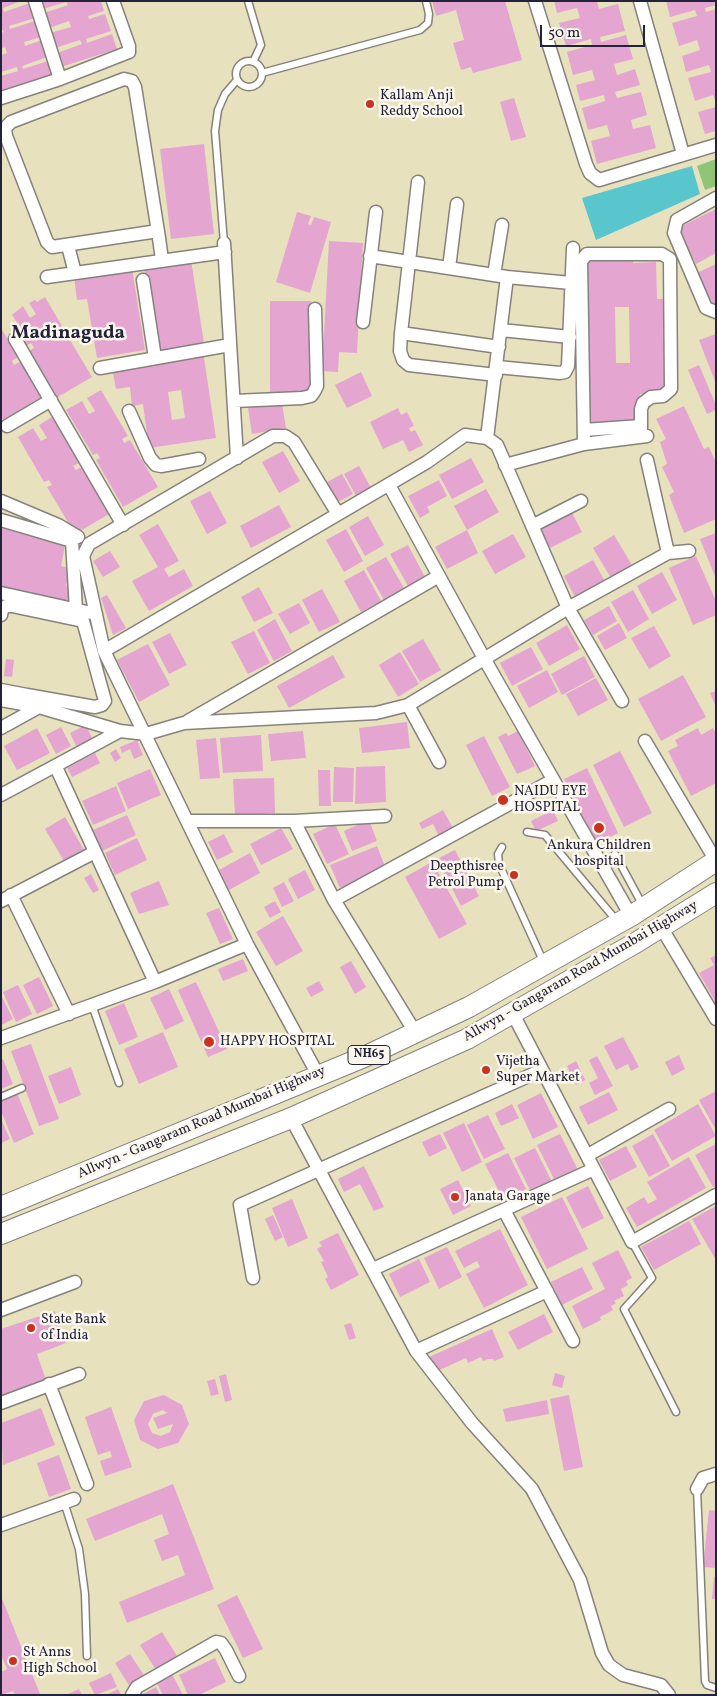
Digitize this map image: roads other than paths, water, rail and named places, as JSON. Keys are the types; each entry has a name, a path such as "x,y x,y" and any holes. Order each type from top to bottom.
{"highway":[{"name":"Allwyn - Gangaram Road Mumbai Highway","path":"1,1207 364,1057 469,1007 632,916 716,861"},
{"name":"Allwyn - Gangaram Road Mumbai Highway","path":"1,1234 291,1118 467,1039 513,1014 716,893"}],"street":[{"path":"35,1 60,78"},
{"path":"1,98 129,52 129,46 113,1"},
{"path":"535,1 590,173 599,180 716,145"},
{"path":"640,1 683,154"},
{"path":"158,231 52,247 47,242 6,136 5,128 11,122 124,79 132,81 136,87 158,231 162,260"},
{"path":"418,182 400,351 403,360 409,365 560,374 565,372 568,366 570,337 573,248"},
{"path":"716,198 677,220 674,233 706,308 716,312"},
{"path":"448,268 457,204"},
{"path":"363,322 376,212"},
{"path":"487,438 499,347 502,225"},
{"path":"68,246 75,273"},
{"path":"48,277 162,260 224,247 238,458"},
{"path":"584,430 606,434 643,433 643,403 651,397 663,396 671,389 670,260 662,254 587,254 581,261 584,444"},
{"path":"370,256 501,276 571,283"},
{"path":"143,280 155,358"},
{"path":"234,401 311,396 317,386 315,309"},
{"path":"500,330 570,337"},
{"path":"401,333 499,347"},
{"path":"15,339 123,526"},
{"path":"100,368 230,345"},
{"path":"7,426 50,400"},
{"path":"129,411 154,464 161,466 193,460 193,484"},
{"path":"505,465 584,444 606,434"},
{"path":"318,1075 247,944 104,651 83,556 89,544 238,458 267,438 285,436 294,442 338,514"},
{"path":"104,651 427,462 465,436 487,438 497,445 568,608 622,701"},
{"path":"647,460 668,553"},
{"path":"388,485 485,660 632,916"},
{"path":"1,501 58,525 89,544"},
{"path":"532,526 581,501"},
{"path":"1,520 72,541 76,610"},
{"path":"1,690 39,707 120,731 146,734 184,723 376,713 408,705 568,608 668,553 689,551"},
{"path":"184,723 439,576"},
{"path":"1,593 96,614"},
{"path":"1,615 6,606 12,606 83,621 105,701 102,706 95,706 26,700 1,700"},
{"path":"408,705 439,762"},
{"path":"1,728 39,707"},
{"path":"1,795 120,731"},
{"path":"646,741 716,861"},
{"path":"56,767 155,982"},
{"path":"334,900 553,780"},
{"path":"187,821 294,821 385,816"},
{"path":"294,821 334,900 415,1032"},
{"path":"69,1014 6,898 95,852"},
{"path":"661,927 716,1019"},
{"path":"1,1038 155,982 247,944"},
{"path":"513,1014 632,1242 716,1195"},
{"path":"253,1278 240,1205 542,1070"},
{"path":"588,1155 669,1109"},
{"path":"291,1118 416,1351 472,1423 532,1489 580,1580 602,1653 609,1665 623,1676 661,1685 669,1695"},
{"path":"373,1270 594,1169"},
{"path":"504,1210 573,1341"},
{"path":"1,1310 76,1282"},
{"path":"416,1351 547,1291"},
{"path":"1,1403 79,1374"},
{"path":"49,1384 87,1484"},
{"path":"697,1489 703,1478 716,1474"},
{"path":"1,1525 69,1500"},
{"path":"132,1695 137,1687 216,1642 221,1643 226,1650 239,1676"}],"lane":[{"path":"248,1 261,45 254,62"},
{"path":"262,73 420,30 428,23 429,14 426,1"},
{"path":"247,61 254,62 259,65 262,73 260,82 252,87 243,86 237,80 236,71 240,64 247,61"},
{"path":"224,247 215,131 218,110 225,94 237,80"},
{"path":"527,832 545,835 632,916"},
{"path":"502,847 498,854 499,864 545,966"},
{"path":"615,854 632,916"},
{"path":"92,1005 119,1083"},
{"path":"1,1097 22,1088"},
{"path":"632,1242 652,1278 624,1310 676,1412"},
{"path":"697,1489 705,1681 707,1685 716,1688"},
{"path":"69,1500 86,1594 87,1656"}],"water":[{"path":"692,166 700,194 596,240 582,198"}],"place":[{"name":"Kallam Anji Reddy School","path":"370,104"},
{"name":"NAIDU EYE HOSPITAL","path":"503,800"},
{"name":"Ankura Children hospital","path":"599,828"},
{"name":"Deepthisree Petrol Pump","path":"514,875"},
{"name":"HAPPY HOSPITAL","path":"209,1042"},
{"name":"Vijetha Super Market","path":"486,1070"},
{"name":"Janata Garage","path":"455,1197"},
{"name":"State Bank of India","path":"31,1328"},
{"name":"St Anns High School","path":"13,1661"}],"district":[{"name":"Madinaguda","path":"68,335"}]}
